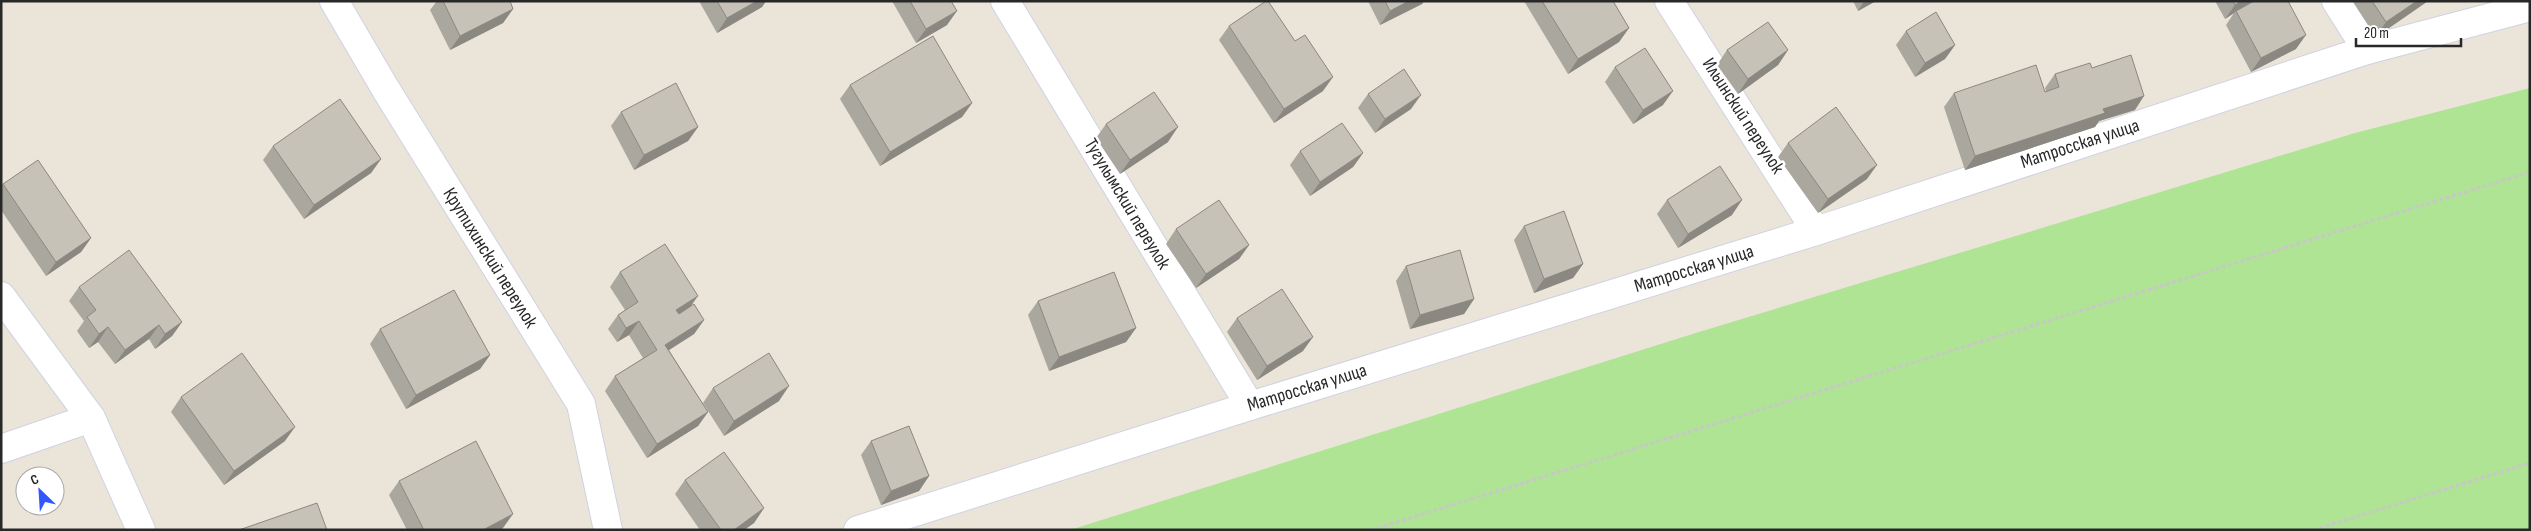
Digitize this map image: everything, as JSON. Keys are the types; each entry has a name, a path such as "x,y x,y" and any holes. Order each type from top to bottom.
{"street":[{"name":"Крутихинский переулок","path":"334,1 390,96 581,404 608,530"},
{"name":"Тугулымский переулок","path":"1005,1 1250,406"},
{"name":"Ильинский переулок","path":"1668,1 1816,231"},
{"path":"2336,1 2368,50"},
{"name":"Матросская улица","path":"858,530 1250,406 1816,231 2368,50 2530,7"},
{"path":"1,296 91,418 141,530"},
{"path":"1,449 91,418"}],"path":[{"path":"1371,530 2530,172"},
{"path":"2313,530 2530,463"}],"green space":[{"path":"2530,88 2530,530 1070,530 1699,332 2355,133"}],"building":[{"path":"443,1 510,1 513,9 460,36"},
{"path":"717,1 757,1 727,18"},
{"path":"910,1 951,1 957,11 926,29"},
{"path":"1268,1 1295,41 1305,35 1333,77 1284,109 1229,26"},
{"path":"1385,1 1409,1 1390,11"},
{"path":"1542,1 1613,1 1629,28 1578,59"},
{"path":"2233,1 2241,1 2235,5"},
{"path":"2254,1 2288,1 2306,35 2261,58 2236,11"},
{"path":"2372,1 2417,1 2386,22"},
{"path":"1936,12 1955,45 1925,63 1906,31"},
{"path":"1768,22 1788,50 1748,79 1727,50"},
{"path":"933,36 972,103 890,152 850,85"},
{"path":"1645,48 1673,91 1643,110 1615,67"},
{"path":"2131,55 2144,96 2103,109 2105,113 1975,156 1954,93 2036,65 2045,92 2059,87 2055,74 2090,63 2092,68"},
{"path":"1404,69 1421,95 1385,119 1368,94"},
{"path":"676,83 698,127 644,155 621,112"},
{"path":"1154,92 1178,127 1130,160 1106,124"},
{"path":"340,99 381,159 314,205 273,146"},
{"path":"1836,107 1877,165 1828,199 1788,143"},
{"path":"1342,123 1363,153 1320,182 1300,151"},
{"path":"38,160 91,238 56,262 3,184"},
{"path":"1720,166 1742,200 1688,234 1667,200"},
{"path":"1219,200 1249,245 1206,274 1176,229"},
{"path":"1564,211 1583,264 1544,279 1524,226"},
{"path":"665,244 698,296 676,310 679,314 694,304 704,320 665,345 708,412 657,444 615,376 657,350 639,321 626,328 618,315 638,302 620,272"},
{"path":"129,250 182,322 165,334 159,325 125,350 108,327 99,334 87,317 96,310 79,287"},
{"path":"1460,250 1474,299 1420,315 1406,266"},
{"path":"1114,272 1136,328 1059,357 1038,301"},
{"path":"1282,289 1313,337 1267,366 1237,318"},
{"path":"454,290 490,355 416,395 380,329"},
{"path":"242,353 295,427 234,471 181,397"},
{"path":"769,353 789,386 734,421 713,388"},
{"path":"909,426 929,476 891,491 871,441"},
{"path":"476,441 513,514 483,530 424,530 399,481"},
{"path":"724,452 764,508 734,530 721,530 685,480"},
{"path":"317,503 327,530 239,530"}]}
